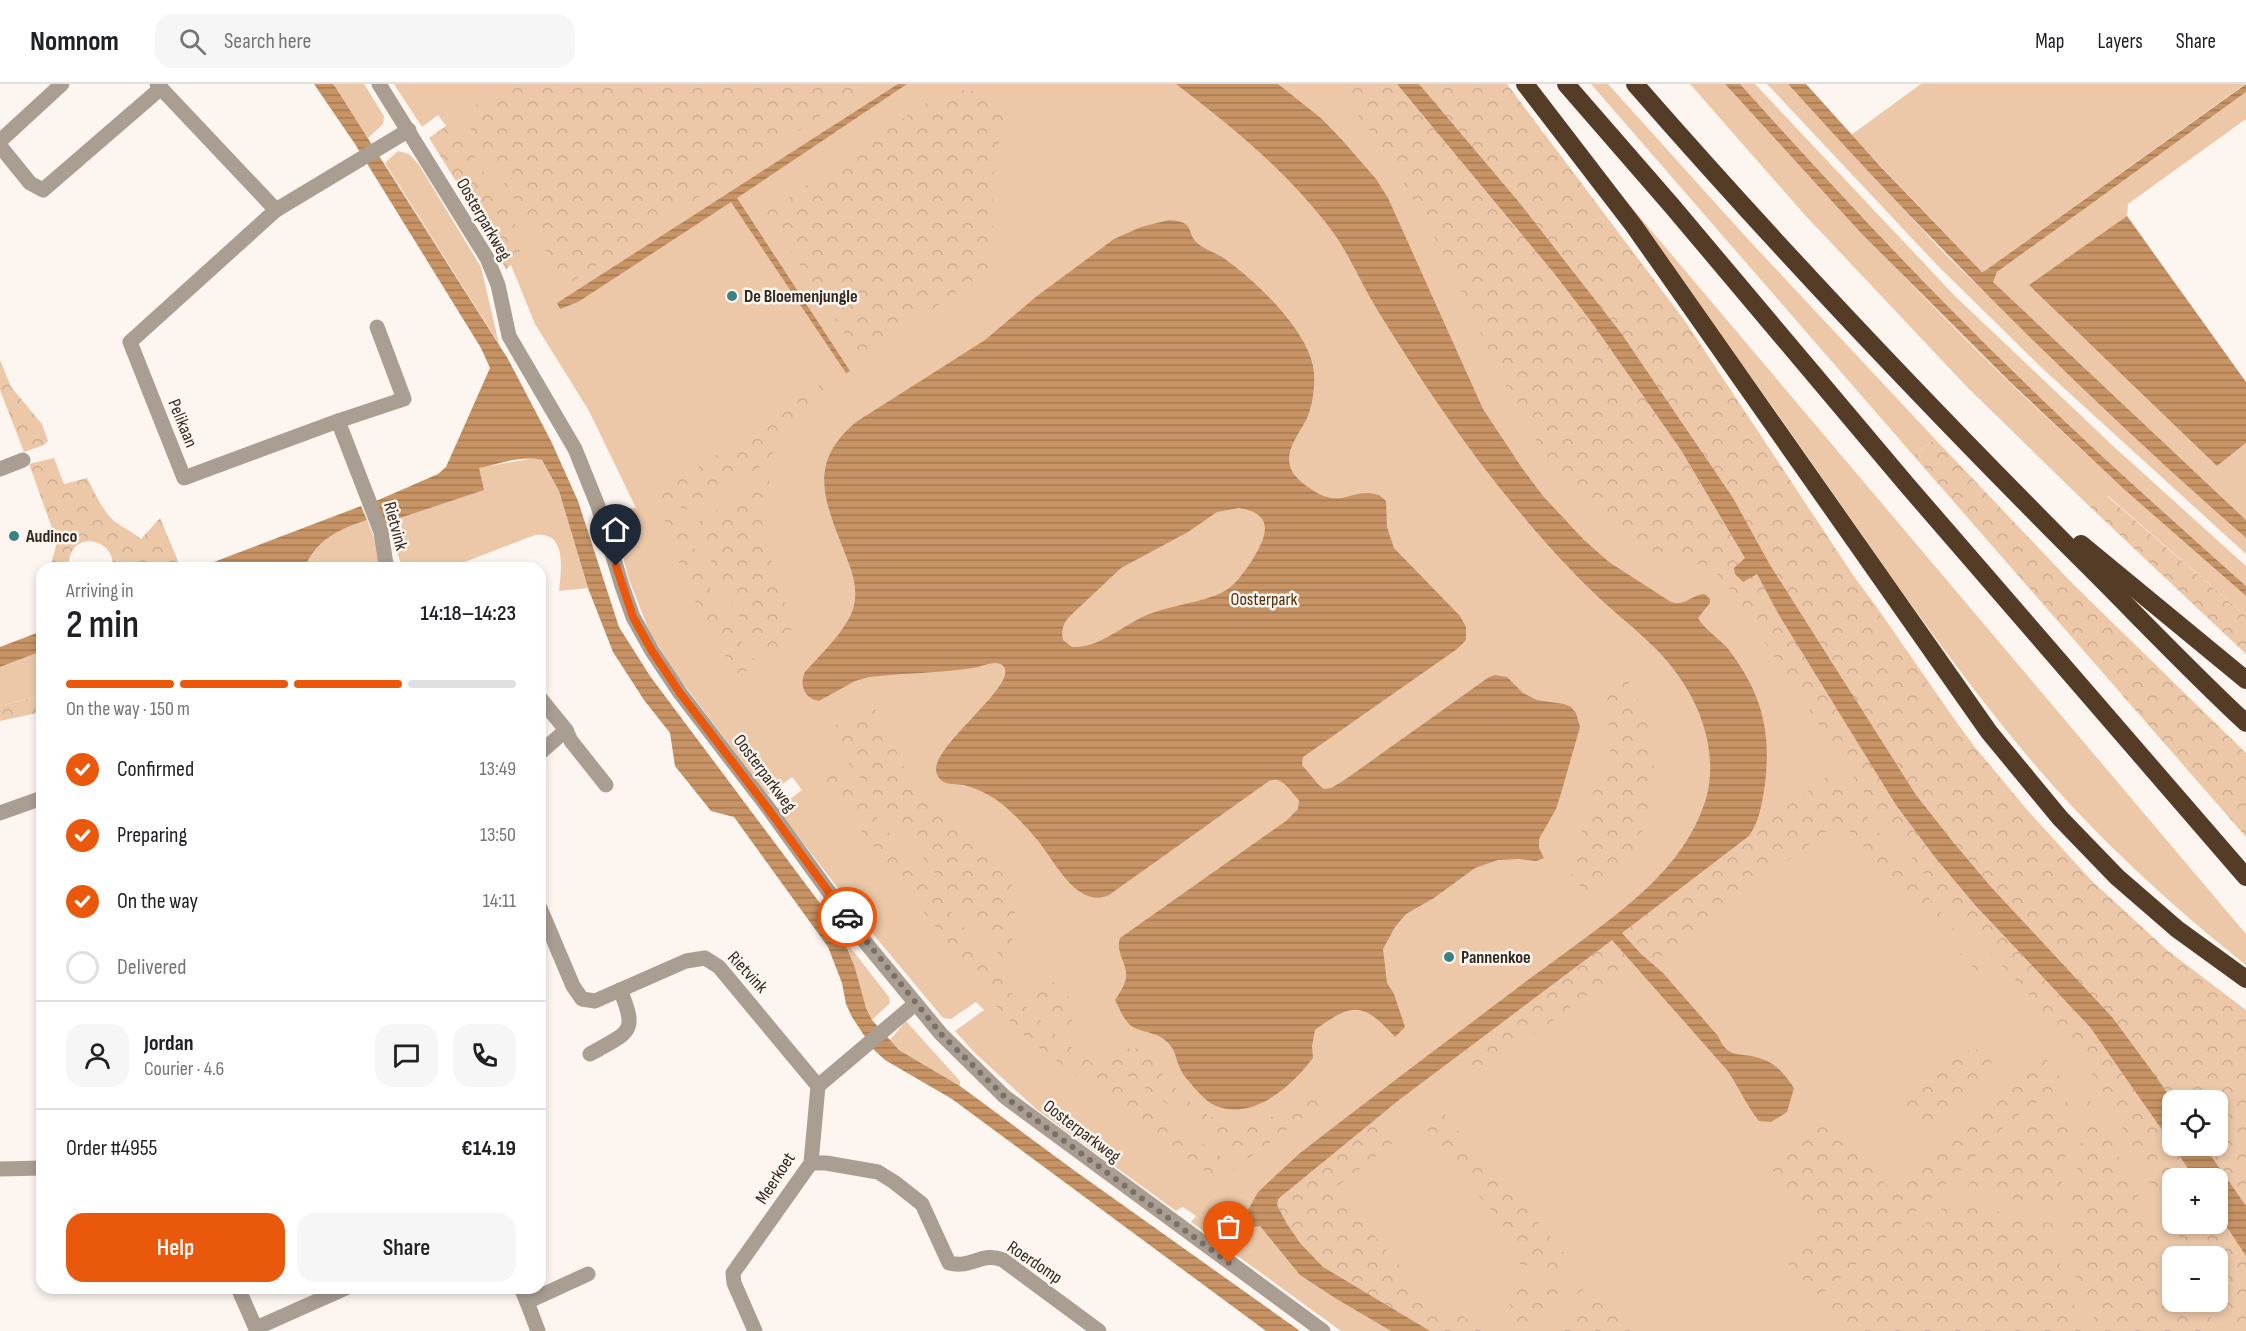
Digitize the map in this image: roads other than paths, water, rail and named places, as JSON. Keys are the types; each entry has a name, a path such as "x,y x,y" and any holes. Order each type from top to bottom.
{"highway":[{"path":"1525,84 1634,226 1989,732 2060,818 2117,877 2177,929 2246,979"},
{"path":"1566,84 1907,485 2246,878"},
{"path":"1635,84 1771,237 2005,483 2246,723"},
{"path":"2005,483 2246,681"}],"street":[{"path":"0,141 62,84"},
{"name":"Oosterparkweg","path":"379,84 487,258 498,285 510,336 575,449 598,506 629,607 652,651 680,693 865,942 954,1048 1005,1097 1323,1331"},
{"path":"0,146 30,183 43,190 159,86 276,210"},
{"name":"Pelikaan","path":"338,421 184,478 130,342 276,210 409,130"},
{"path":"338,421 404,399 377,327"},
{"name":"Rietvink","path":"338,421 381,532 386,562"},
{"path":"0,468 23,459"},
{"path":"546,705 606,785"},
{"path":"546,748 566,730"},
{"path":"0,813 36,800"},
{"name":"Rietvink","path":"546,922 573,986 582,999 595,1001 686,961 705,958 719,967 818,1086"},
{"path":"590,1054 622,1036 629,1026 630,1015 620,990"},
{"path":"818,1086 915,1004"},
{"name":"Meerkoet","path":"755,1331 734,1283 733,1273 811,1163 818,1086"},
{"name":"Roerdomp","path":"811,1163 826,1163 878,1172 922,1204 949,1263 960,1266 993,1256 1004,1260 1099,1331"},
{"path":"0,1169 36,1168"},
{"path":"546,1288 588,1274"},
{"path":"241,1294 256,1329 333,1294"},
{"path":"524,1295 538,1331"}],"place":[{"name":"De Bloemenjungle","path":"732,296"},
{"name":"Audinco","path":"14,536"},
{"name":"Pannenkoe","path":"1449,957"}],"park label":[{"name":"Oosterpark","path":"1264,599"}]}
